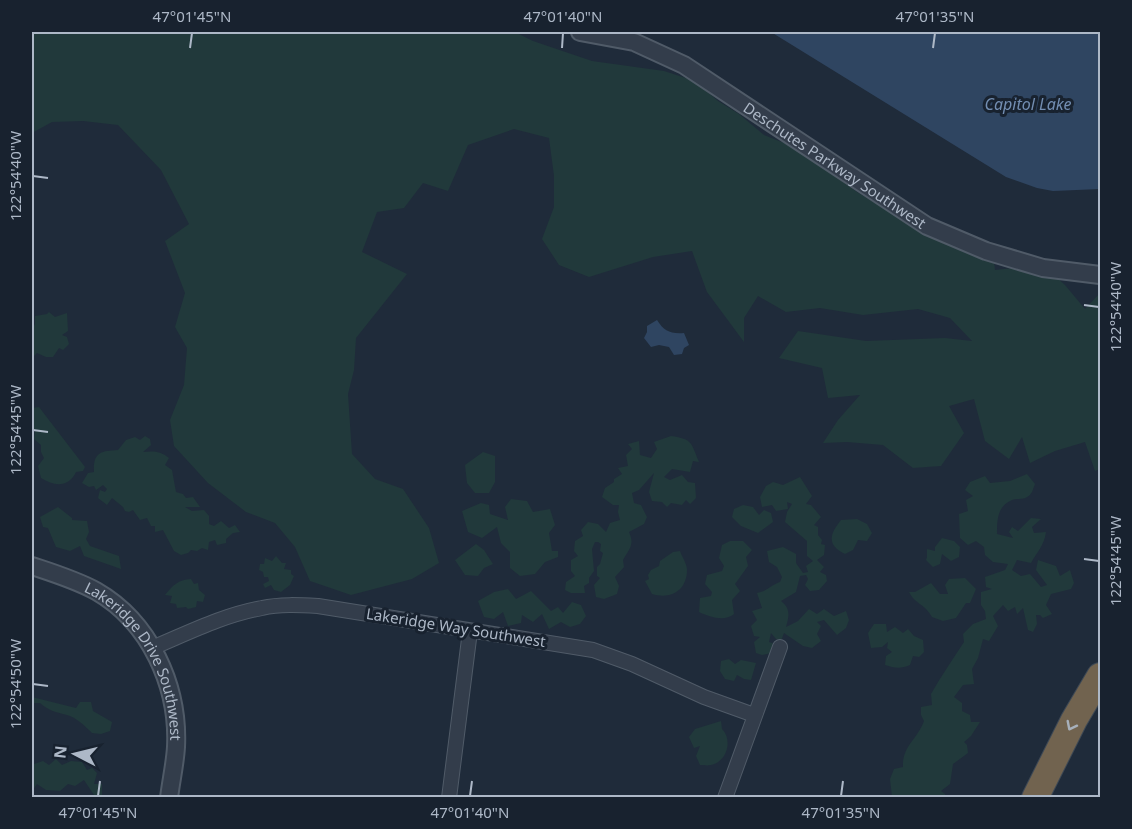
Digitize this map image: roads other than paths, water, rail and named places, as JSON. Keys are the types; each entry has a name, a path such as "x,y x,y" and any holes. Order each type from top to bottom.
{"highway":[{"path":"1035,798 1074,720 1101,676"}],"street":[{"name":"Deschutes Parkway Southwest","path":"580,32 634,42 684,65 927,226 987,251 1043,268 1101,275"},
{"name":"Lakeridge Drive Southwest","path":"32,566 63,576 96,591 116,605 133,622 152,648 165,674 175,718 176,748 169,798"},
{"name":"Lakeridge Way Southwest","path":"152,648 202,626 261,608 288,605 318,606 592,650 632,664 704,697 754,715"},
{"path":"449,798 470,631"},
{"path":"725,798 780,647"}],"water":[{"name":"Capitol Lake","path":"771,32 1100,32 1100,189 1053,191 1006,177"},
{"path":"657,320 668,331 684,333 689,345 684,348 682,354 674,355 669,347 659,345 651,347 644,338 647,326"}]}
